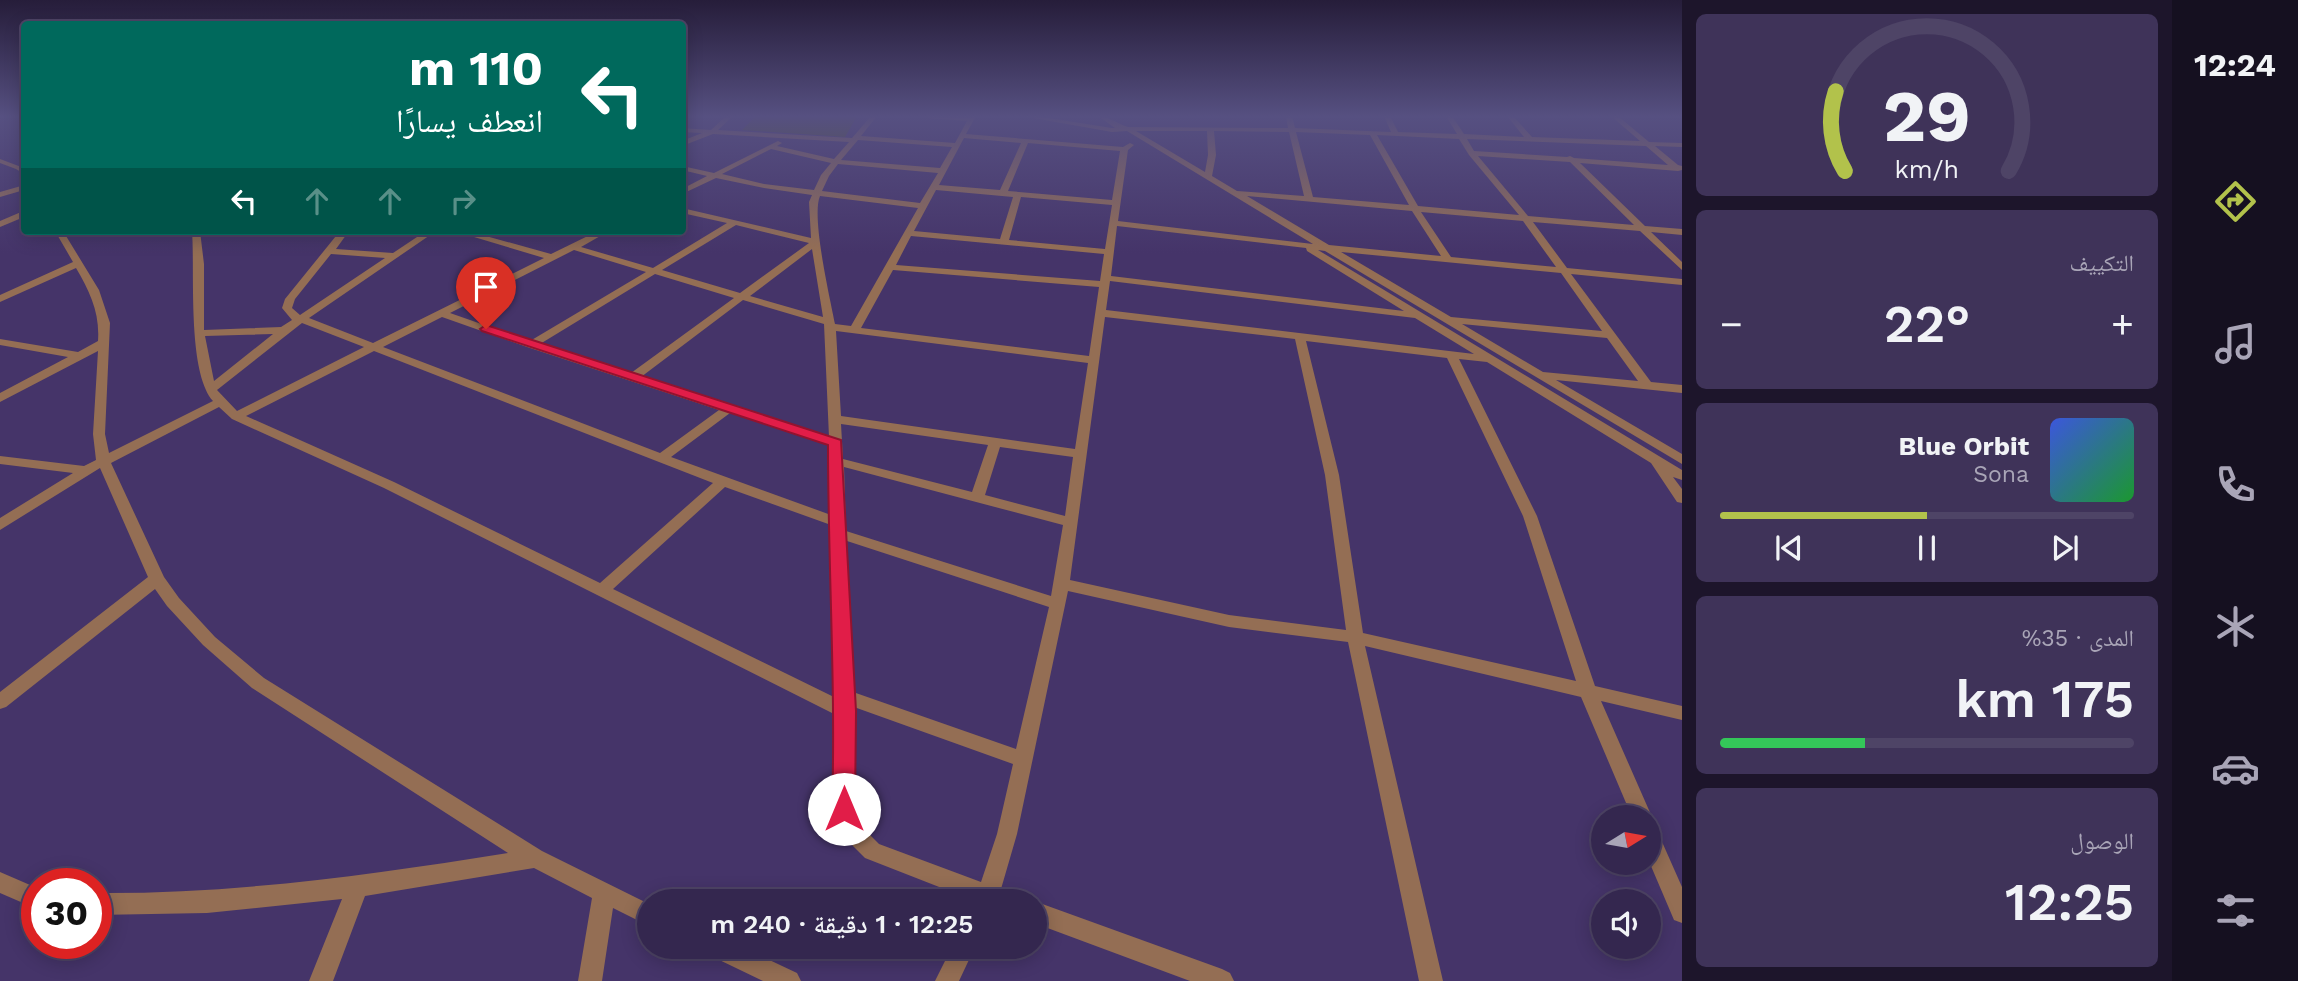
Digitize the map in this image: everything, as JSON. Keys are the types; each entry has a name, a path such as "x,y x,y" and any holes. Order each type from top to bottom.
{"street":[{"path":"2,162 21,169"},
{"path":"686,190 741,162"},
{"path":"942,171 838,162 825,175 813,202 816,242 829,325 836,443 845,704 844,809 852,831 872,851 969,889"},
{"path":"854,331 947,162"},
{"path":"1003,193 1016,162"},
{"path":"996,889 1021,759 1062,584 1115,203 1129,162"},
{"path":"1172,162 1682,476"},
{"path":"1179,162 1682,460"},
{"path":"1208,177 1211,162"},
{"path":"1300,162 1309,199"},
{"path":"1388,162 1448,260"},
{"path":"1479,162 1524,216 1647,386"},
{"path":"1574,162 1682,267"},
{"path":"1593,162 1680,169"},
{"path":"686,169 816,195 922,206"},
{"path":"933,187 1115,203"},
{"path":"0,195 21,189"},
{"path":"1235,193 1524,216 1682,232"},
{"path":"1004,242 1018,195"},
{"path":"686,211 816,242"},
{"path":"0,224 21,215"},
{"path":"531,345 735,222"},
{"path":"1114,223 1327,248 1682,282"},
{"path":"908,233 1109,252"},
{"path":"61,235 94,290 105,323 99,433 103,460 157,579 173,602 209,641 258,683 535,858 637,909"},
{"path":"195,235 199,264 199,333 210,390 236,416 389,485 845,704 1021,759"},
{"path":"342,235 290,299 287,308 289,313 837,527 1058,604"},
{"path":"210,390 284,330 426,235"},
{"path":"482,235 551,257"},
{"path":"236,416 597,235"},
{"path":"632,378 816,242"},
{"path":"572,247 854,331 1094,360"},
{"path":"328,251 395,256"},
{"path":"0,299 77,264"},
{"path":"889,267 1105,281 1609,335"},
{"path":"441,313 531,345 836,443"},
{"path":"1101,313 1491,359"},
{"path":"199,333 284,330"},
{"path":"1300,337 1332,475 1355,637 1431,981"},
{"path":"0,342 79,356"},
{"path":"0,398 104,343"},
{"path":"1451,355 1530,516 1588,691 1637,805"},
{"path":"1540,375 1682,389"},
{"path":"0,525 103,460 220,402"},
{"path":"661,458 728,409"},
{"path":"833,419 1081,454"},
{"path":"1635,432 1682,499"},
{"path":"978,498 995,442"},
{"path":"0,460 86,470"},
{"path":"836,461 1071,522"},
{"path":"603,589 723,482"},
{"path":"0,702 157,579"},
{"path":"1062,584 1229,621 1355,637 1682,713"},
{"path":"112,904 222,901 357,887 535,858"},
{"path":"1661,863 1682,912"},
{"path":"1,884 21,892"},
{"path":"321,981 357,887"},
{"path":"590,981 604,893"},
{"path":"1047,917 1222,981"},
{"path":"742,959 789,981"},
{"path":"947,981 958,959"}],"route":[{"path":"486,329 836,443 836,522 845,711 844,809"}]}
